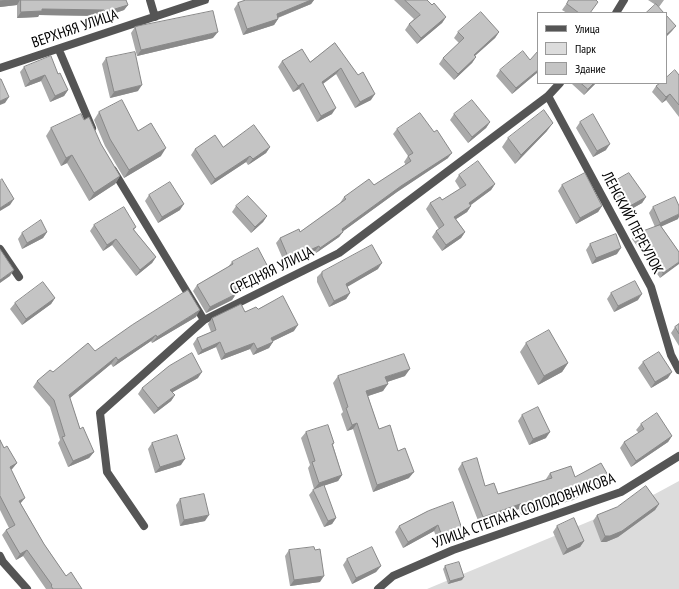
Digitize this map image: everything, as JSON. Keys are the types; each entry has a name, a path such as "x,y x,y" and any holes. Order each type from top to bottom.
{"street":[{"path":"150,0 155,17"},
{"name":"ВЕРХНЯЯ УЛИЦА","path":"0,68 59,50 205,0"},
{"path":"617,12 624,0"},
{"path":"59,50 95,135"},
{"name":"СРЕДНЯЯ УЛИЦА","path":"144,526 107,472 100,413 204,320 339,253 548,96 559,84"},
{"name":"ЛЕНСКИЙ ПЕРЕУЛОК","path":"548,96 650,287 671,355 679,370"},
{"path":"108,162 204,320"},
{"path":"0,249 19,277"},
{"name":"УЛИЦА СТЕПАНА СОЛОДОВНИКОВА","path":"378,589 393,576 452,550 621,492 679,456"},
{"path":"0,556 3,562 27,589"}],"green space":[{"path":"679,481 679,589 427,589 655,494"}],"building":[{"path":"21,0 126,0 128,5 105,12 104,10 42,9 42,11 21,12"},
{"path":"246,0 311,0 277,14 278,19 247,29 238,3"},
{"path":"405,0 427,0 432,5 434,3 446,17 421,38 409,24 420,15"},
{"path":"569,0 596,0 598,2 591,12 578,12 567,4"},
{"path":"656,4 663,12 647,12"},
{"path":"213,11 218,32 141,50 135,27"},
{"path":"481,12 499,32 474,55 476,57 458,74 443,58 464,38 458,32"},
{"path":"667,16 676,26 667,34"},
{"path":"335,43 358,75 363,72 375,94 360,102 341,68 322,82 336,108 321,116 303,83 298,86 282,61 302,49 310,62"},
{"path":"523,51 530,60 537,52 537,71 516,88 500,70"},
{"path":"135,52 142,85 114,92 106,58"},
{"path":"51,56 58,74 60,73 68,90 55,96 45,75 30,81 24,67"},
{"path":"675,70 679,75 679,105 670,94 666,97 656,86 659,84 667,84 667,77"},
{"path":"0,79 9,97 0,101"},
{"path":"582,84 593,84 588,89"},
{"path":"122,100 138,131 151,123 166,148 129,170 110,139 99,112"},
{"path":"472,100 490,122 472,137 454,114"},
{"path":"544,110 553,123 521,155 508,138"},
{"path":"420,113 434,132 437,130 452,153 401,186 342,229 343,232 320,248 319,246 289,259 280,238 299,229 300,232 346,199 344,197 369,179 374,185 411,161 408,156 413,153 397,129"},
{"path":"81,114 84,120 89,117 101,144 120,176 94,193 72,155 66,158 51,128"},
{"path":"593,114 610,144 597,151 580,122"},
{"path":"254,125 270,147 253,159 250,156 215,179 195,149 215,135 223,147"},
{"path":"478,161 495,184 469,203 471,206 454,217 465,232 446,245 436,231 444,225 430,203 440,197 442,200 466,185 459,175"},
{"path":"585,173 602,206 580,218 562,185"},
{"path":"629,173 646,197 630,206 615,181"},
{"path":"2,179 14,199 0,208 0,181"},
{"path":"170,182 184,204 162,217 149,195"},
{"path":"248,196 267,216 255,227 236,206"},
{"path":"675,197 679,206 679,214 660,223 653,207"},
{"path":"124,207 136,227 133,229 156,257 140,270 116,239 107,245 94,225"},
{"path":"41,220 47,232 27,243 22,233"},
{"path":"660,225 679,252 679,262 663,273 636,234"},
{"path":"616,234 621,248 596,258 590,244"},
{"path":"372,245 382,263 346,284 350,293 334,301 322,276 322,272"},
{"path":"258,248 268,267 268,272 233,290 236,294 210,307 197,285 233,264 232,262"},
{"path":"0,249 14,270 0,280"},
{"path":"635,281 642,294 618,306 611,293"},
{"path":"43,282 55,298 26,319 15,303"},
{"path":"188,290 200,310 157,337 156,335 118,360 116,357 69,395 80,429 83,427 94,452 73,461 62,437 65,436 54,400 37,381 50,370 53,372 88,343 95,351 132,325"},
{"path":"283,296 298,325 271,338 273,342 257,349 254,343 225,354 220,342 202,350 197,338 216,330 212,318 241,304 245,312 256,307 258,309"},
{"path":"679,324 679,334 675,327"},
{"path":"549,330 568,363 544,376 526,343"},
{"path":"659,352 672,372 655,382 643,362"},
{"path":"192,353 202,372 170,390 175,395 158,408 142,388 169,366"},
{"path":"404,354 410,369 385,377 388,384 366,391 379,429 390,425 398,451 405,448 414,472 377,485 357,423 352,425 338,376"},
{"path":"538,407 550,432 533,439 522,415"},
{"path":"657,413 672,436 636,461 624,442 644,429 641,424"},
{"path":"328,425 334,443 332,444 342,475 319,483 312,462 315,461 306,432"},
{"path":"177,435 185,459 160,467 152,443"},
{"path":"0,440 4,448 7,446 17,463 10,467 25,498 19,501 44,544 66,576 71,572 82,589 53,589 51,586 52,585 27,550 20,554 6,530 15,525 0,496"},
{"path":"477,458 485,486 494,483 498,494 552,478 550,473 571,466 575,477 601,463 609,477 577,495 525,509 523,503 483,517 462,463"},
{"path":"324,485 336,518 328,521 313,490"},
{"path":"646,486 659,504 622,531 610,536 605,536 597,515 617,507"},
{"path":"204,494 209,515 184,520 180,499"},
{"path":"453,502 462,529 442,536 438,525 408,542 399,526 428,511"},
{"path":"574,518 584,541 567,549 557,526"},
{"path":"314,547 315,550 320,549 324,576 294,580 289,550"},
{"path":"372,547 381,566 356,578 347,559"},
{"path":"459,562 464,577 450,581 445,566"}]}
